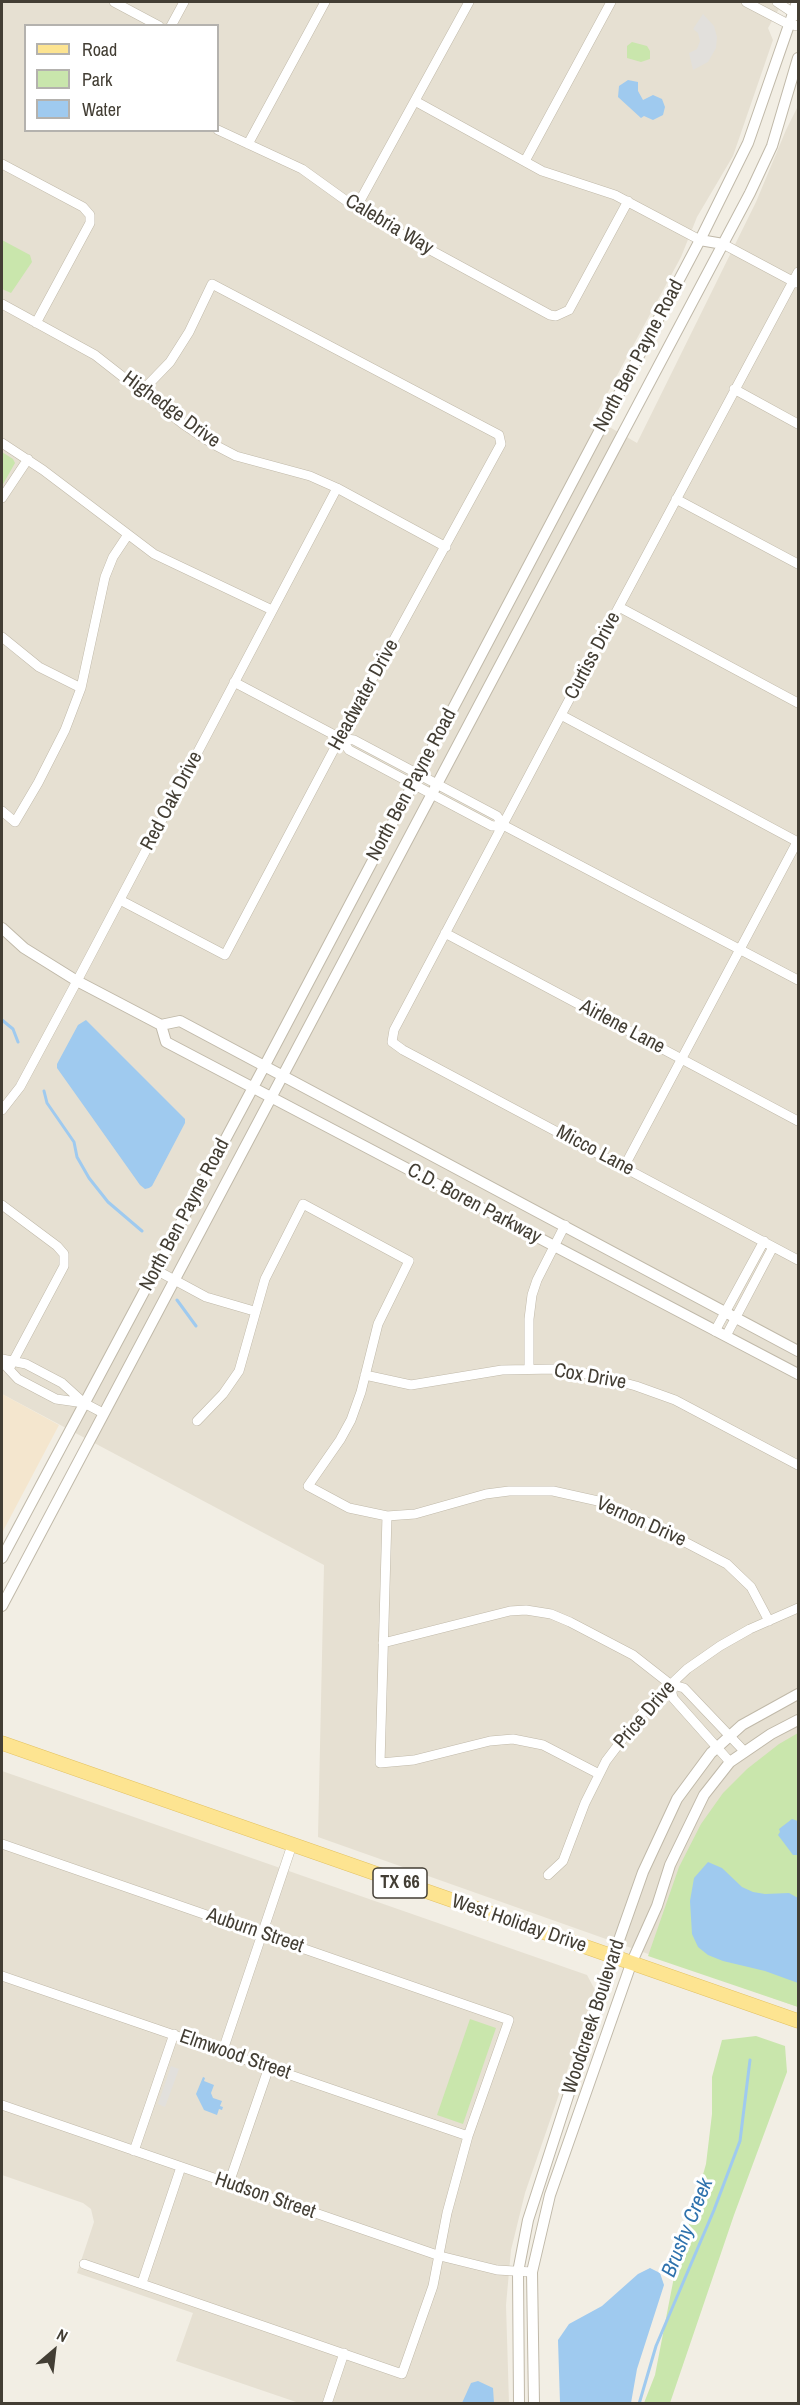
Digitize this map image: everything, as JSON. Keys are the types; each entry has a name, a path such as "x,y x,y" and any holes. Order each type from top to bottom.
{"main road":[{"name":"West Holiday Drive","path":"2,1743 798,2021"}],"street":[{"path":"114,2 155,24"},
{"path":"172,24 184,2"},
{"path":"248,144 325,2"},
{"path":"356,208 468,2"},
{"path":"525,161 611,2"},
{"path":"746,2 793,25"},
{"path":"777,2 796,9"},
{"name":"North Ben Payne Road","path":"2,1558 254,1087 700,240 748,143 793,25 796,9"},
{"name":"North Ben Payne Road","path":"2,1605 723,244 768,153 798,58"},
{"path":"415,101 550,174 603,190 628,201 700,240 723,244 796,283"},
{"name":"Calebria Way","path":"219,130 302,169 356,208 550,315 562,315 569,310 628,201"},
{"path":"2,164 83,207 90,215 90,223 36,323"},
{"name":"Curtiss Drive","path":"392,1042 394,1030 734,389 796,283 798,272"},
{"name":"Headwater Drive","path":"120,900 225,955 340,738 501,444 499,435 213,284 189,332 170,362 142,391"},
{"name":"Highedge Drive","path":"2,304 95,355 183,424 236,456 310,476 446,547"},
{"path":"734,389 798,424"},
{"path":"2,442 127,536 175,566 272,610"},
{"path":"2,498 27,459"},
{"name":"Red Oak Drive","path":"2,1110 20,1087 77,981 336,488"},
{"path":"676,499 798,564"},
{"path":"2,811 15,822 65,730 81,688 105,577 113,557 127,536"},
{"path":"619,607 798,703"},
{"path":"2,637 39,667 81,688"},
{"path":"234,682 340,738 354,740 492,826 503,825 798,980"},
{"path":"561,715 798,842 624,1167"},
{"name":"C.D. Boren Parkway","path":"2,928 24,948 77,981 161,1025 180,1021 798,1351"},
{"name":"Airlene Lane","path":"446,933 798,1120"},
{"name":"C.D. Boren Parkway","path":"161,1025 166,1042 798,1374"},
{"name":"Micco Lane","path":"392,1042 403,1050 798,1260"},
{"path":"196,1421 223,1394 239,1371 248,1344 254,1311 272,1263 303,1204 409,1261 378,1324 365,1375"},
{"path":"2,1205 57,1246 64,1254 64,1266 12,1365"},
{"path":"529,1369 530,1303 537,1280 565,1226"},
{"path":"731,1315 764,1241"},
{"path":"721,1333 773,1247"},
{"path":"156,1270 211,1299 254,1311"},
{"path":"2,1360 12,1365 26,1364 62,1383 84,1403 103,1413"},
{"path":"12,1365 18,1379 56,1399 84,1403"},
{"name":"Cox Drive","path":"365,1375 411,1385 480,1372 529,1369 583,1372 650,1390 687,1406 798,1465"},
{"name":"Vernon Drive","path":"365,1375 351,1420 308,1486 349,1508 387,1516 415,1514 486,1494 509,1491 553,1491 583,1497 627,1512 727,1564 751,1587 769,1621"},
{"path":"387,1516 380,1763 414,1760 480,1743 513,1739 543,1745 599,1774"},
{"name":"Price Drive","path":"548,1875 563,1861 580,1815 599,1774 629,1728 670,1684 720,1646 798,1608"},
{"path":"383,1643 502,1612 535,1611 570,1622 633,1655 670,1684 684,1688 745,1752"},
{"path":"670,1684 673,1698 730,1762"},
{"name":"Woodcreek Boulevard","path":"519,2403 518,2272 528,2220 613,1957 643,1872 665,1820 677,1799 718,1746 750,1721 798,1694"},
{"name":"Woodcreek Boulevard","path":"534,2403 532,2272 550,2195 632,1964 657,1906 670,1865 704,1795 730,1762 771,1734 798,1720"},
{"name":"Auburn Street","path":"2,1844 509,2020 468,2136"},
{"path":"223,2050 292,1845"},
{"name":"Elmwood Street","path":"2,1976 468,2136"},
{"path":"134,2151 174,2034"},
{"path":"229,2183 269,2067"},
{"name":"Hudson Street","path":"2,2105 440,2256 518,2272 532,2272"},
{"path":"84,2264 402,2374 433,2286 449,2204 468,2136"},
{"path":"142,2283 181,2167"},
{"path":"327,2403 344,2353"}],"shaded area":[{"path":"2,2 783,2 768,28 773,40 733,156 697,217 681,257 594,418 637,443 756,202 798,106 798,2007 318,1837 324,1565 2,1394"},
{"path":"703,14 714,26 717,37 716,48 708,62 693,70 689,53 697,49 700,41 698,33 693,29"},
{"path":"2,1394 59,1425 2,1533"},
{"path":"2,1771 587,1975 595,1990 525,2193 511,2250 506,2305 509,2403 299,2403 176,2361 193,2313 77,2273 94,2222 91,2209 83,2203 2,2175"},
{"path":"171,2066 179,2069 165,2107 158,2104"}],"green space":[{"path":"632,42 647,46 650,59 641,62 627,58 627,46"},
{"path":"2,240 30,255 32,262 11,293 2,289"},
{"path":"2,452 15,463 2,486"},
{"path":"798,1733 798,2007 648,1956 679,1867 701,1824 723,1793 747,1769 779,1744"},
{"path":"470,2019 496,2028 463,2124 437,2115"},
{"path":"756,2036 785,2046 787,2072 734,2215 670,2403 644,2403 655,2375 674,2277 706,2164 712,2114 712,2077 722,2040"}],"water":[{"path":"628,80 638,82 638,91 643,100 653,95 662,99 665,107 663,115 653,120 644,116 641,118 618,97 619,86"},
{"path":"86,1020 185,1119 185,1123 149,1188 145,1189 140,1185 57,1068 78,1025"},
{"path":"792,1819 798,1821 798,1855 793,1855 778,1835 779,1829"},
{"path":"708,1862 722,1868 742,1887 753,1892 789,1893 798,1898 798,1983 765,1971 723,1961 708,1955 698,1947 692,1934 690,1901 694,1878"},
{"path":"203,2077 204,2081 214,2085 211,2093 213,2098 222,2101 220,2106 223,2107 222,2110 219,2109 217,2115 204,2110 196,2094"},
{"path":"650,2268 660,2273 664,2285 637,2369 631,2403 560,2403 558,2340 569,2324 602,2306 638,2274"},
{"path":"478,2381 493,2388 494,2403 462,2403 471,2383"}],"waterway":[{"path":"2,1020 13,1029 18,1042"},
{"path":"44,1091 47,1103 74,1142 77,1157 89,1178 108,1202 142,1231"},
{"path":"177,1300 196,1326"},
{"name":"Brushy Creek","path":"639,2404 656,2346 714,2210 740,2141 750,2060"}]}
